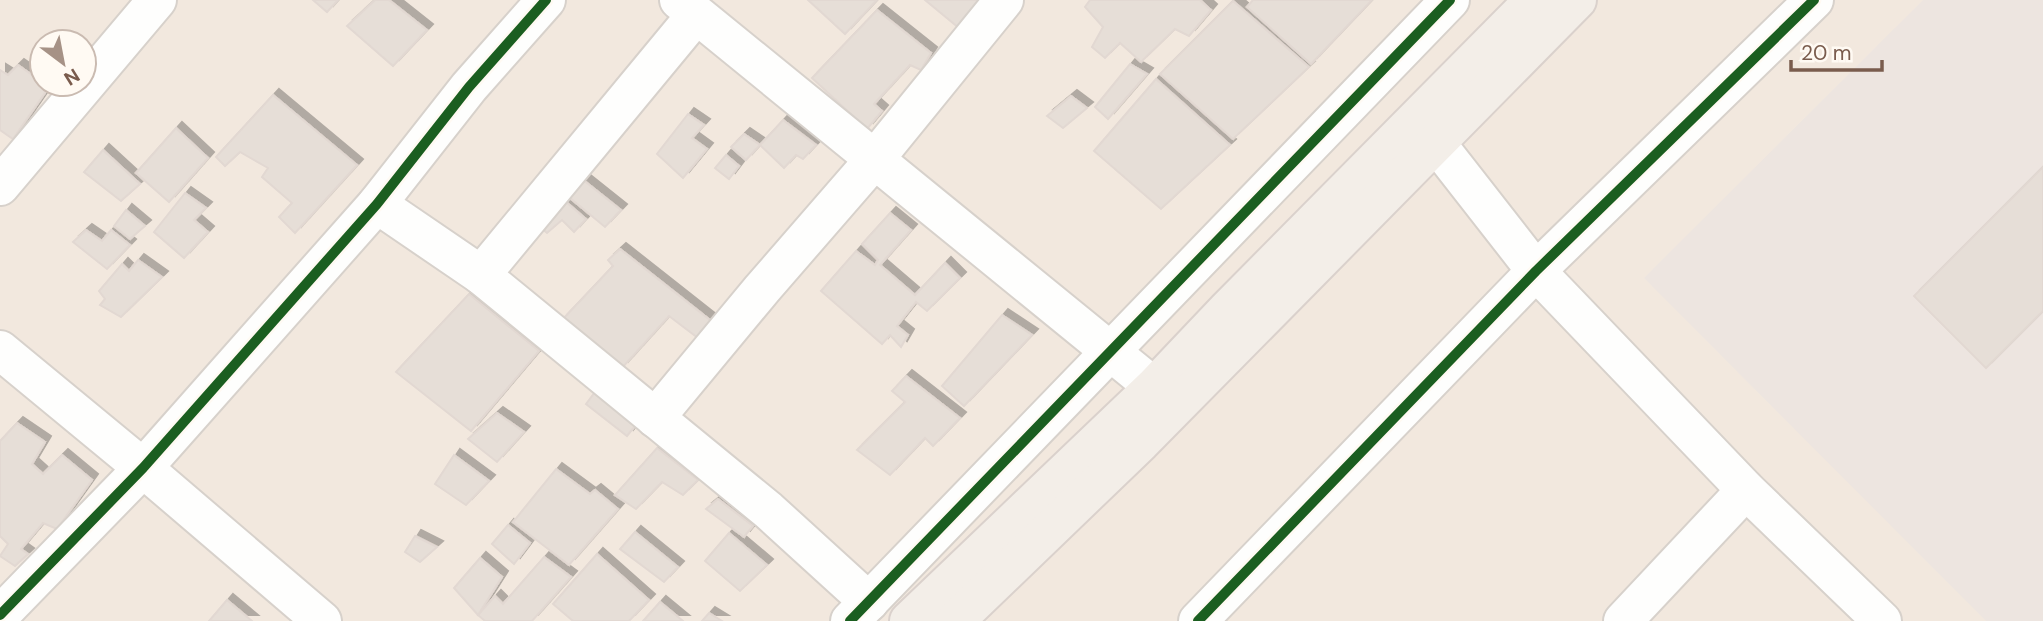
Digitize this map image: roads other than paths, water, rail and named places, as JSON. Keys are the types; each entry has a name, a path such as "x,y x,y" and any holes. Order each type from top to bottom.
{"main road":[{"path":"968,606 1154,387 1534,0"},
{"path":"909,621 968,606 1141,442 1577,0"}],"street":[{"path":"0,186 157,0"},
{"path":"0,615 143,468 377,204 469,87 546,0"},
{"path":"655,418 874,160 1004,0"},
{"path":"377,204 481,275 768,510 860,611 1450,0"},
{"path":"1198,621 1536,271 1814,0"},
{"path":"481,275 688,7 1154,387"},
{"path":"1436,143 1536,271 1746,490 1882,621"},
{"path":"0,350 322,621"},
{"path":"1623,621 1746,490"}]}
